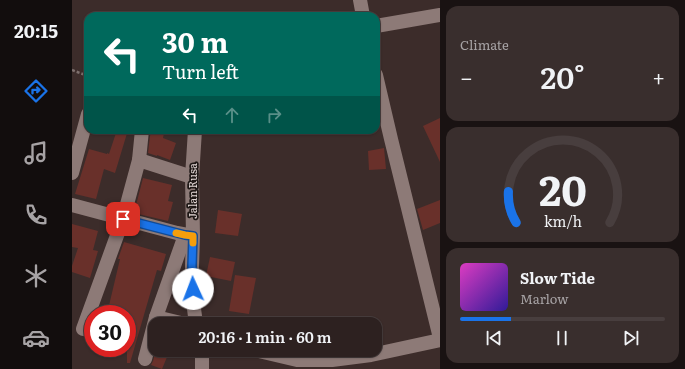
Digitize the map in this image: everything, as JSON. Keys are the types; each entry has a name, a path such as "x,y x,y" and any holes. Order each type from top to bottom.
{"street":[{"path":"360,0 362,12"},
{"path":"380,25 440,15"},
{"path":"380,93 440,339 382,352"},
{"path":"72,173 84,129"},
{"path":"83,329 123,219 139,160 142,134"},
{"name":"Jalan Rusa","path":"195,134 189,236 195,317"},
{"path":"139,160 192,177"},
{"path":"72,205 189,236 156,317"},
{"path":"144,359 148,345"},
{"path":"202,357 202,369"},
{"path":"284,357 297,360 332,360 355,357"}],"path":[{"path":"72,70 84,74"}],"building":[{"path":"440,118 440,162 423,126"},
{"path":"116,134 127,134 115,173 104,169 96,199 75,194 89,149 109,154"},
{"path":"151,134 164,134 163,138 176,143 170,160 148,153"},
{"path":"384,148 386,169 369,170 368,151"},
{"path":"143,178 172,185 168,201 173,202 168,221 134,213"},
{"path":"440,200 440,223 423,230 417,209"},
{"path":"218,210 242,214 238,236 215,233"},
{"path":"72,224 98,231 93,250 98,251 90,278 72,272 72,266 78,248 72,247"},
{"path":"124,242 166,254 161,271 157,270 136,342 136,305 109,305 120,259 118,259"},
{"path":"210,257 235,262 231,281 206,276"},
{"path":"235,275 256,278 249,314 229,311"},
{"path":"127,357 132,357 130,363 127,363"},
{"path":"154,357 167,357 162,369 151,365"}],"slow traffic":[{"path":"176,233 193,236 193,243"}],"route":[{"path":"123,219 193,236 193,289"}]}
